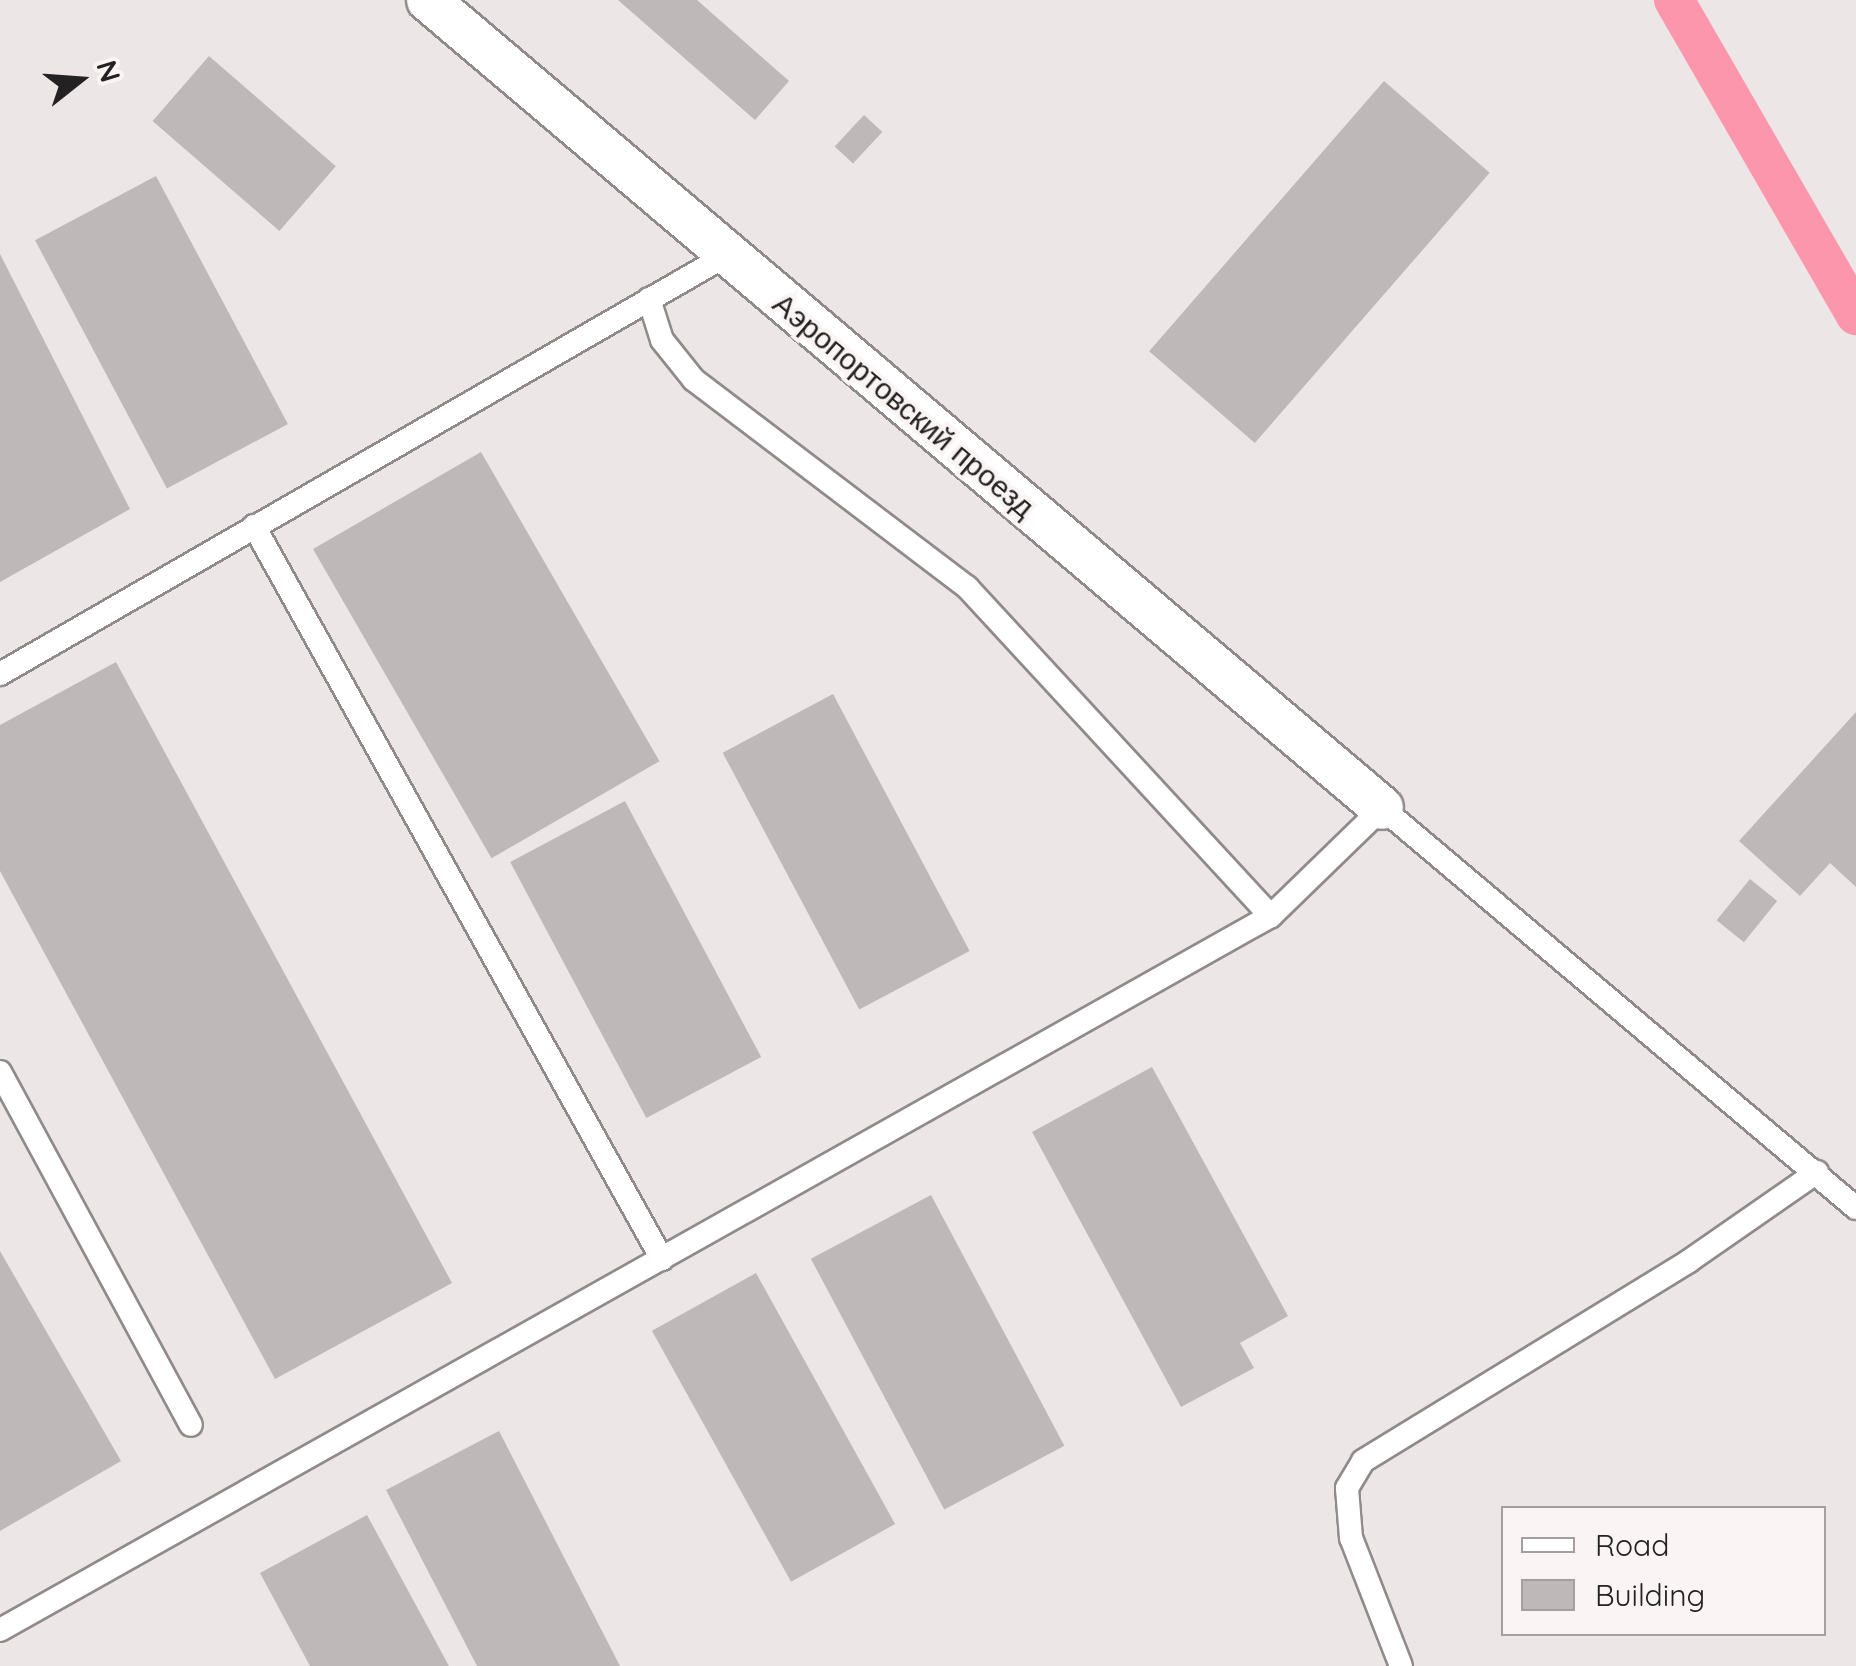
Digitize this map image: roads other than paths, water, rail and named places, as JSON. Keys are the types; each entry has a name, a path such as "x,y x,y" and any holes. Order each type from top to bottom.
{"street":[{"name":"Аэропортовский проезд","path":"428,0 1382,808"}],"lane":[{"path":"0,674 728,255"},
{"path":"649,299 662,340 694,380 967,587 1271,916"},
{"path":"254,526 662,1258"},
{"path":"0,1630 1271,916 1382,808 1856,1208"},
{"path":"0,1072 191,1425"},
{"path":"1401,1666 1350,1538 1347,1488 1363,1460 1688,1261 1816,1172"}],"waterway":[{"path":"1674,0 1856,315"}]}
